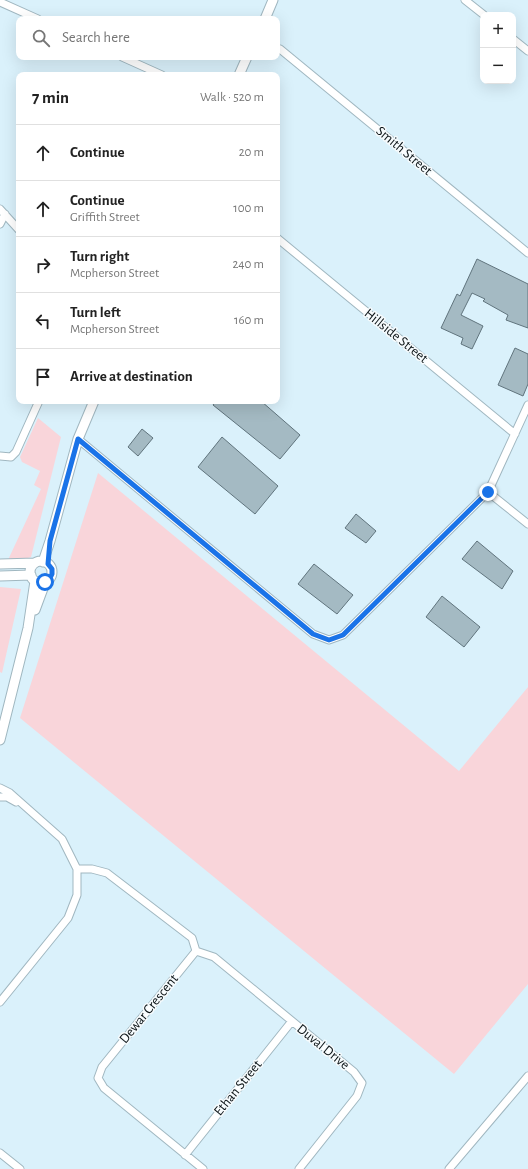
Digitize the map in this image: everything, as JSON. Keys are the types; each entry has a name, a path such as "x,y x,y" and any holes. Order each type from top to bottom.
{"street":[{"path":"266,16 273,0"},
{"path":"465,0 480,12"},
{"path":"0,2 31,16"},
{"path":"516,41 528,51"},
{"name":"Smith Street","path":"280,49 528,253"},
{"path":"129,60 155,72"},
{"path":"240,72 246,60"},
{"path":"0,224 2,212"},
{"path":"2,212 16,227"},
{"name":"Hillside Street","path":"280,240 515,434"},
{"path":"0,456 11,457 16,452 38,404"},
{"path":"28,628 33,578 31,569 42,563 50,541 78,439 93,404"},
{"path":"78,439 313,634 329,640 343,635 488,492 528,405"},
{"path":"488,492 528,524"},
{"path":"0,564 42,563 52,569 52,574 45,582 28,628 0,740"},
{"path":"0,576 33,578 40,583 45,582"},
{"path":"0,788 10,794 62,839 77,869 77,895 68,918 0,1002"},
{"path":"0,797 6,798 23,806"},
{"path":"77,869 92,869 107,873 192,938 196,951"},
{"name":"Duval Drive","path":"196,951 214,957 354,1072 362,1083 357,1096 299,1169"},
{"name":"Dewar Crescent","path":"196,951 102,1067 98,1078 104,1088 203,1169"},
{"name":"Ethan Street","path":"185,1155 292,1021"},
{"path":"449,1169 528,1076"},
{"path":"0,1153 20,1169"}],"shaded area":[{"path":"38,418 61,437 31,557 22,560 8,560 41,489 34,485 40,471 22,462 20,457"},
{"path":"98,473 459,771 528,687 528,984 454,1074 20,718"},
{"path":"0,587 21,589 2,673 0,672"}],"building":[{"path":"477,259 528,284 528,328 506,320 508,315 483,301 485,299 472,293 461,315 483,326 472,349 461,344 463,338 441,328 457,294 460,296"},
{"path":"515,348 528,354 528,384 523,396 498,385"},
{"path":"264,404 300,435 280,459 213,405"},
{"path":"142,429 153,438 138,456 128,447"},
{"path":"222,437 278,486 255,514 198,467"},
{"path":"356,514 376,531 366,543 345,528"},
{"path":"477,541 513,571 502,589 462,559"},
{"path":"314,564 353,595 337,614 298,584"},
{"path":"442,596 480,627 464,647 426,617"}],"route":[{"path":"45,582 48,581 52,574 52,569 48,564 50,541 78,439 313,634 329,640 343,635 488,492"}]}
